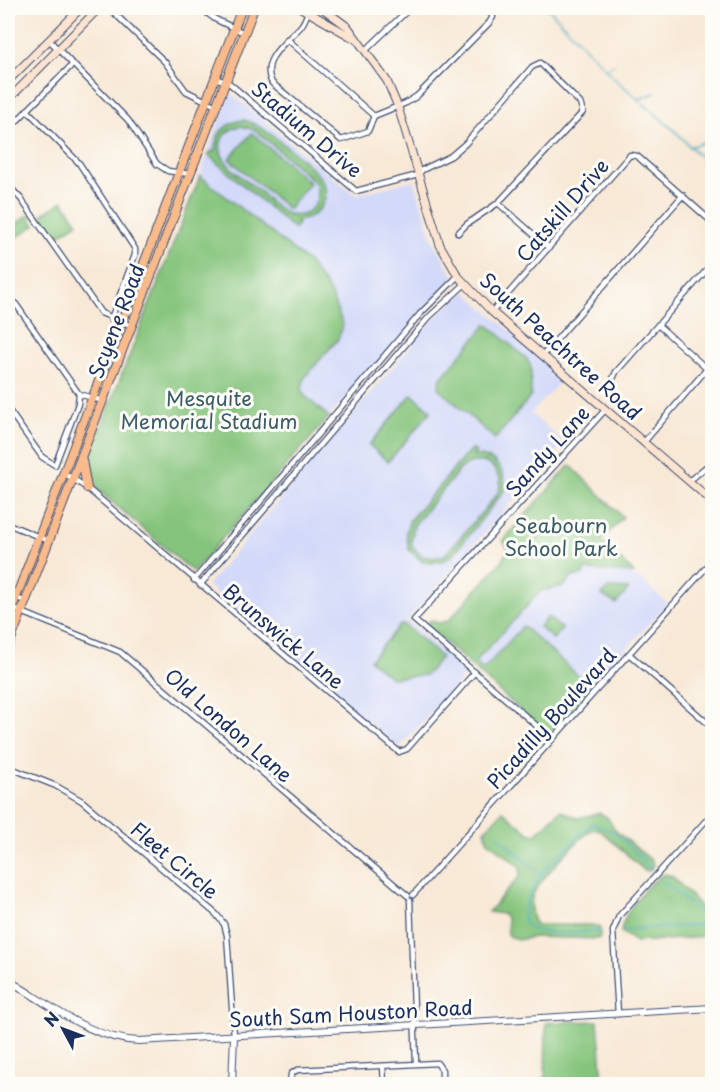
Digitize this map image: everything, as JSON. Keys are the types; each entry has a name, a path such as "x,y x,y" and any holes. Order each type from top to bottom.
{"main road":[{"path":"8,81 81,8"},
{"path":"8,100 99,8"},
{"name":"Scyene Road","path":"8,618 12,608 12,596 39,537 242,8"},
{"name":"Scyene Road","path":"8,647 254,8"},
{"name":"South Peachtree Road","path":"322,8 348,27 387,81 398,108 440,245 458,276 492,312 544,354 712,501"},
{"path":"306,9 335,25 365,48"},
{"path":"82,457 87,488"}],"street":[{"path":"8,11 11,8"},
{"path":"109,8 165,62 186,91 216,106"},
{"path":"200,8 233,29 244,33"},
{"path":"365,48 410,8"},
{"path":"306,9 302,25 287,39 272,60 268,76 272,82 341,140 368,131 374,116 398,108 433,82 489,23 493,16 487,8"},
{"path":"287,39 374,116"},
{"path":"49,40 128,120 157,164 179,174 190,174"},
{"path":"418,175 422,170 451,156 532,68 540,63 580,103 583,112 498,203 466,224 458,233"},
{"path":"8,130 73,64"},
{"name":"Stadium Drive","path":"215,78 225,81 356,191 418,175"},
{"path":"27,110 79,163 135,249 135,255 111,319"},
{"name":"Catskill Drive","path":"492,312 630,155 637,156 683,195"},
{"path":"8,185 21,199 101,313 132,326"},
{"path":"544,354 683,195 712,222"},
{"path":"498,203 549,248"},
{"path":"611,383 616,372 712,264"},
{"path":"194,580 420,314 458,276"},
{"path":"200,585 429,317 452,293 465,284"},
{"path":"8,293 79,394 78,404 55,465 42,457 8,410"},
{"path":"658,325 707,369"},
{"path":"644,442 712,363"},
{"path":"79,394 103,401"},
{"name":"Sandy Lane","path":"475,672 414,620 606,409"},
{"path":"689,481 712,462"},
{"name":"Brunswick Lane","path":"64,473 74,477 399,752 407,749 475,672"},
{"path":"8,524 49,541"},
{"name":"Picadilly Boulevard","path":"410,897 712,561"},
{"path":"12,596 25,601"},
{"name":"Old London Lane","path":"12,608 120,652 410,897"},
{"path":"629,654 712,727"},
{"path":"475,672 552,739"},
{"name":"Fleet Circle","path":"8,766 56,786 82,801 220,919 227,935 234,1036"},
{"path":"618,1014 613,931 619,916 712,814"},
{"path":"410,897 416,1063"},
{"name":"South Sam Houston Road","path":"8,980 82,1025 117,1039 147,1041 712,1008"},
{"path":"232,1084 234,1036"},
{"path":"290,1084 291,1074 297,1070 437,1063 441,1066 442,1084"},
{"path":"383,1066 384,1084"}],"shaded area":[{"path":"229,92 355,195 414,180 433,241 455,278 329,417 303,394 302,388 332,300 330,292 308,262 200,176"},
{"path":"465,291 563,378 531,414 565,443 407,620 467,673 399,748 207,585 434,319"},
{"path":"584,570 634,573 634,577 642,580 667,603 592,688 523,626 483,670 475,663 541,591 564,586 571,577"}],"green space":[{"path":"244,120 251,123 273,136 307,164 321,179 325,194 321,207 310,217 296,221 298,224 294,229 208,155 212,151 215,152 215,146 222,130","holes":["241,126 255,130 316,183 318,199 308,212 296,216 282,211 226,162 220,147 225,134"]},
{"path":"252,133 310,183 288,209 229,159"},
{"name":"Mesquite Memorial Stadium","path":"200,176 308,262 330,292 343,325 338,339 305,377 302,388 303,394 329,417 193,572 89,482 85,468"},
{"path":"63,201 78,223 56,237 41,215"},
{"path":"29,215 35,225 14,239 8,229"},
{"path":"487,324 527,359 531,367 531,396 495,439 439,389 440,379"},
{"path":"412,394 431,411 388,462 369,445"},
{"path":"471,449 476,452 473,456 481,456 493,461 501,470 505,490 453,555 445,560 423,562 409,550 406,532 410,520","holes":["472,462 484,462 492,466 500,478 500,488 496,496 446,554 435,558 425,557 411,542 414,525 461,468"]},
{"name":"Seabourn School Park","path":"570,465 623,517 601,541 634,573 584,570 583,575 571,577 564,586 541,591 475,662 483,670 523,626 592,688 549,736 426,625 431,620 438,623 448,621 502,561 508,549 503,540"},
{"path":"608,588 629,589 616,604 602,595"},
{"path":"548,617 562,629 553,639 539,627"},
{"path":"400,625 405,625 441,657 426,675 391,678 370,660"},
{"path":"561,810 577,818 600,813 607,817 616,831 652,861 653,866 649,871 644,870 601,831 593,829 569,850 543,880 533,895 531,911 537,925 592,925 600,928 598,939 534,937 517,940 508,935 507,919 503,914 488,912 520,876 520,867 487,840 485,830 503,811 530,834 536,834"},
{"path":"664,874 672,876 703,909 712,913 712,928 699,937 636,942 621,932 626,916 650,884"},
{"path":"598,1021 603,1082 682,1084 545,1084 546,1023"}],"waterway":[{"path":"548,8 615,79 675,131 712,169"},
{"path":"608,68 615,64"},
{"path":"639,99 655,93"},
{"path":"689,147 708,141"},
{"path":"498,836 540,874 591,824 616,834 651,869"},
{"path":"540,875 525,908 524,919 527,926 534,930 557,933 601,931"},
{"path":"662,881 712,922"},
{"path":"621,930 712,924"}]}
